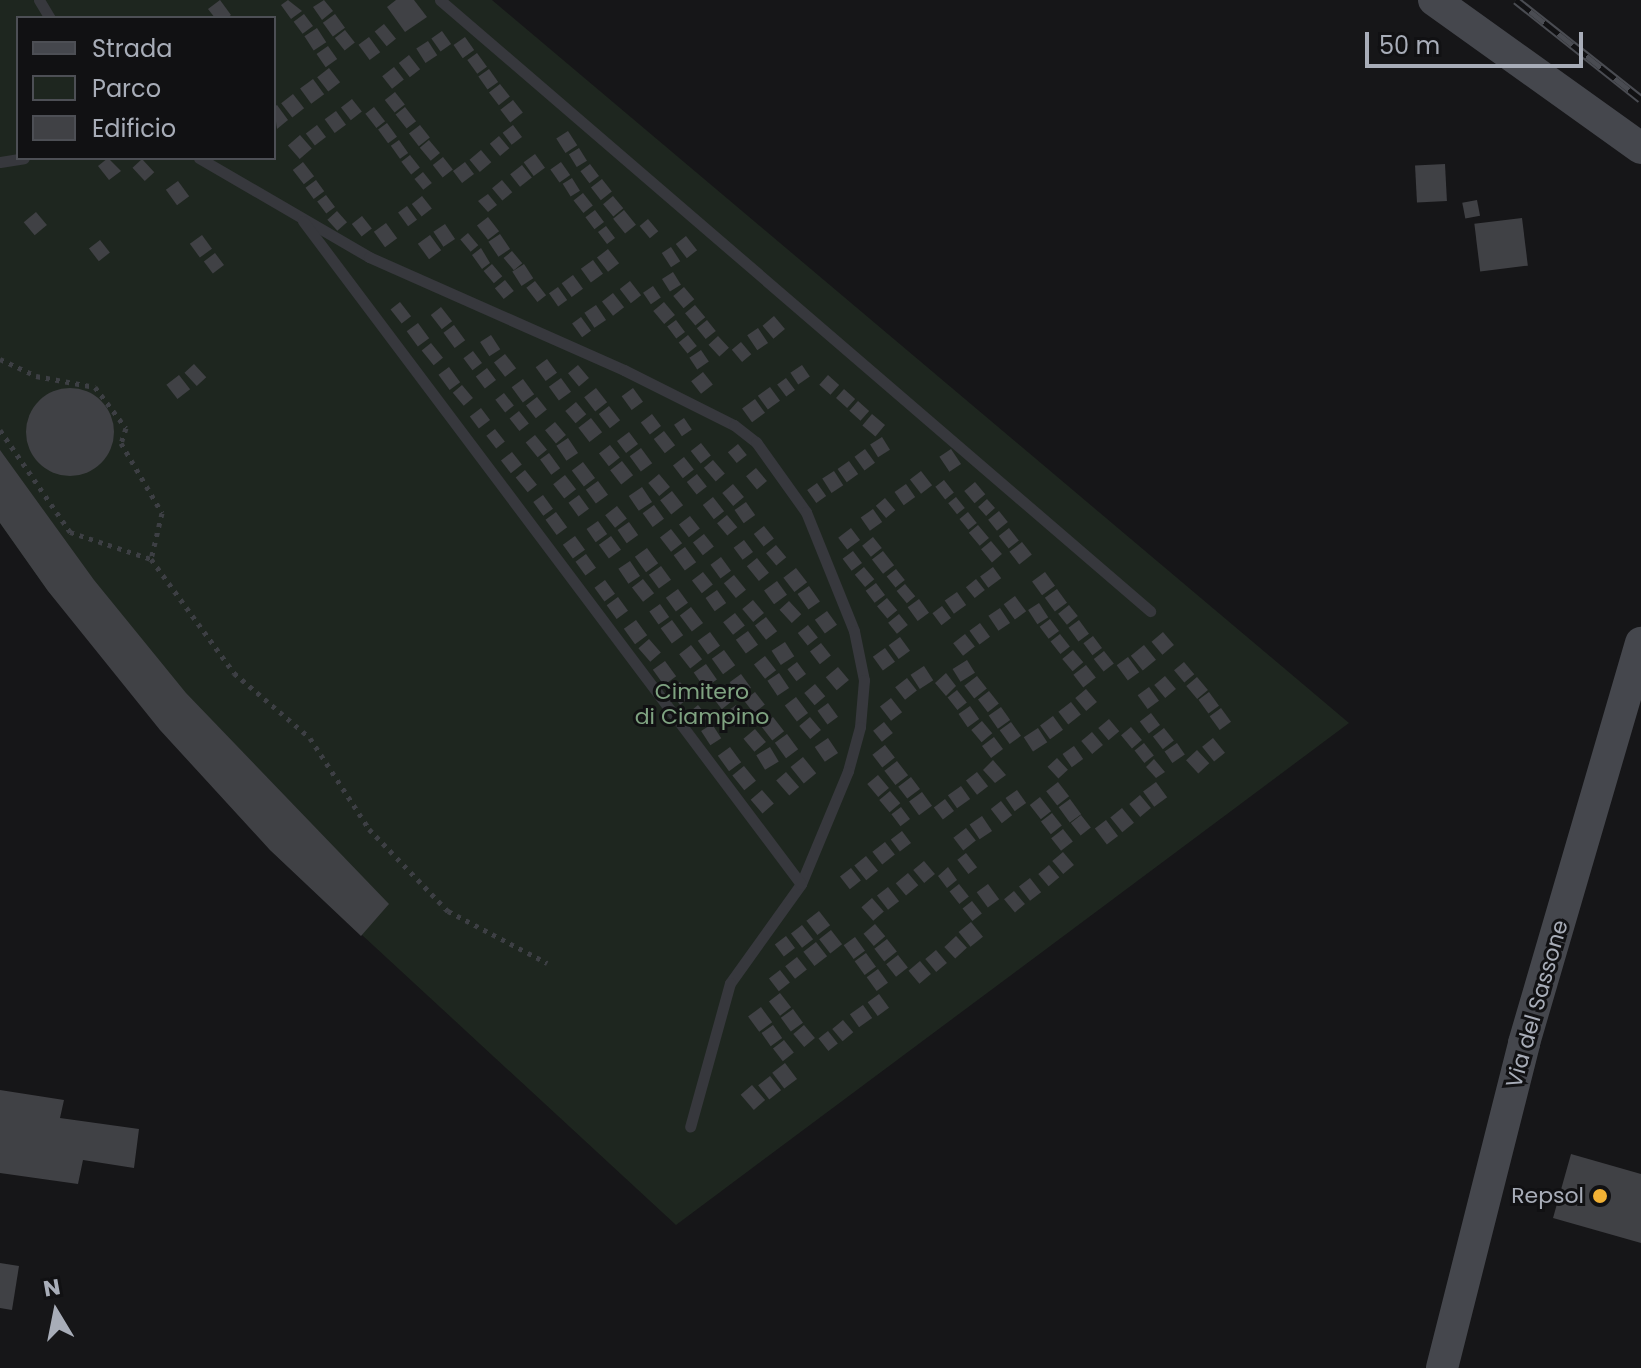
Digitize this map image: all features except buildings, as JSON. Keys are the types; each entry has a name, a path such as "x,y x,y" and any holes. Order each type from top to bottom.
{"main road":[{"path":"1434,0 1641,148"},
{"name":"Via del Sassone","path":"1442,1368 1524,1043 1641,643"}],"lane":[{"path":"440,0 1150,611"},
{"path":"202,160 369,257 710,411 756,442 806,512 838,584 864,680 855,749 801,884 730,983 690,1127"},
{"path":"300,217 801,884"}],"path":[{"path":"0,359 36,376 95,387 126,428 121,443 162,513 151,559"},
{"path":"0,430 70,532 151,559 234,673 310,738 369,829 448,911 547,963"}],"green space":[{"name":"Cimitero di Ciampino","path":"0,0 492,0 1349,723 676,1225 270,850 48,591 0,523"}],"railway":[{"path":"1516,0 1641,99"}],"place":[{"name":"Repsol","path":"1600,1196"}]}
